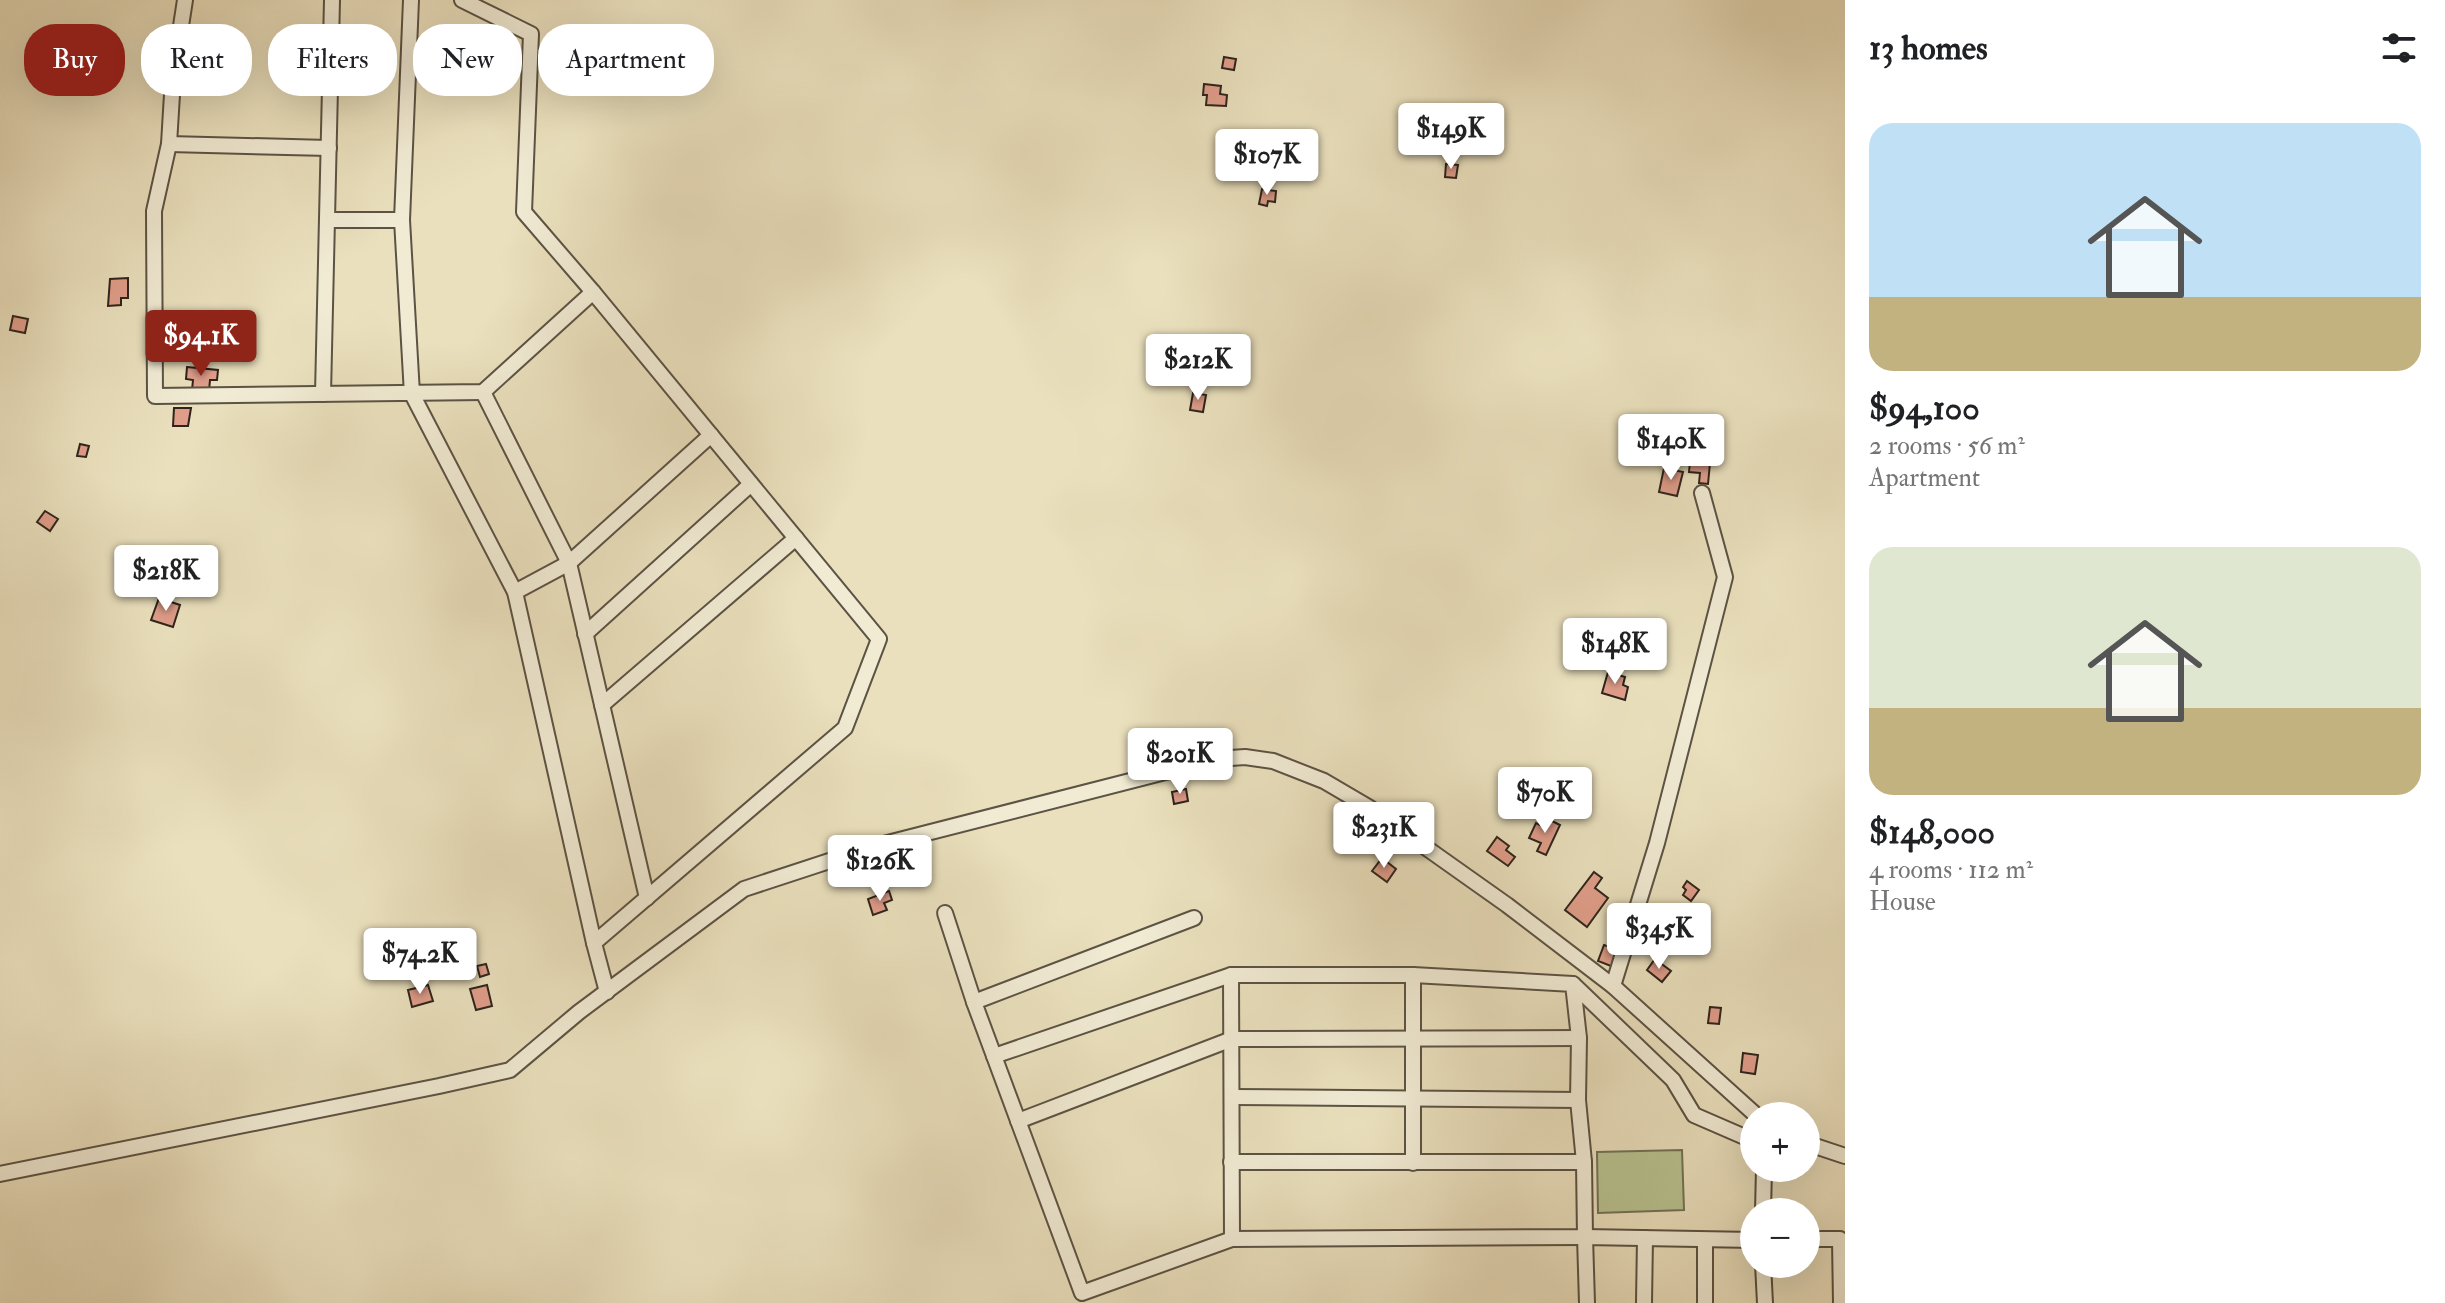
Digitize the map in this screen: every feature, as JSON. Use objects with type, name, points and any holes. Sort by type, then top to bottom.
[{"type":"street","points":[[185,0],[173,78],[169,144],[154,211],[155,396],[483,392],[593,292]]},
{"type":"street","points":[[323,394],[332,0]]},
{"type":"street","points":[[411,0],[402,220],[412,394],[515,592],[607,992]]},
{"type":"street","points":[[462,0],[531,34],[524,212],[879,639],[845,728],[594,943]]},
{"type":"street","points":[[169,144],[329,148]]},
{"type":"street","points":[[327,220],[402,220]]},
{"type":"street","points":[[483,392],[569,563],[647,898]]},
{"type":"street","points":[[515,592],[569,563],[711,435]]},
{"type":"street","points":[[585,634],[751,484]]},
{"type":"street","points":[[1613,986],[1657,843],[1725,577],[1702,493]]},
{"type":"street","points":[[602,705],[796,538]]},
{"type":"street","points":[[0,1174],[510,1070],[744,889],[872,847],[1216,759],[1245,757],[1273,761],[1324,781],[1370,808],[1507,905],[1613,986],[1741,1102]]},
{"type":"street","points":[[945,913],[974,1002],[1082,1293],[1232,1239],[1585,1237],[1740,1240]]},
{"type":"street","points":[[974,1002],[1194,918]]},
{"type":"street","points":[[994,1056],[1231,975],[1413,975],[1573,984],[1673,1080],[1694,1115],[1740,1135]]},
{"type":"street","points":[[1231,975],[1232,1239]]},
{"type":"street","points":[[1413,975],[1413,1163]]},
{"type":"street","points":[[1573,984],[1579,1038],[1578,1100],[1584,1162],[1587,1303]]},
{"type":"street","points":[[1018,1121],[1232,1039],[1579,1038]]},
{"type":"street","points":[[1233,1097],[1578,1100]]},
{"type":"street","points":[[1820,1148],[1845,1156]]},
{"type":"street","points":[[1231,1162],[1584,1162]]},
{"type":"street","points":[[1644,1303],[1645,1238]]},
{"type":"street","points":[[1820,1239],[1840,1239],[1841,1303]]},
{"type":"street","points":[[1705,1240],[1705,1303]]},
{"type":"street","points":[[1764,1278],[1765,1303]]},
{"type":"green space","points":[[1682,1150],[1684,1210],[1598,1213],[1597,1152]]},
{"type":"building","points":[[1224,57],[1236,59],[1234,70],[1222,68]]},
{"type":"building","points":[[1204,84],[1221,86],[1220,94],[1227,95],[1226,106],[1206,105]]},
{"type":"building","points":[[1446,164],[1458,165],[1456,178],[1445,177]]},
{"type":"building","points":[[1262,189],[1276,191],[1275,202],[1268,201],[1267,206],[1259,204]]},
{"type":"building","points":[[128,278],[128,298],[121,298],[121,305],[108,306],[110,279]]},
{"type":"building","points":[[13,316],[28,319],[25,333],[10,330]]},
{"type":"building","points":[[187,367],[218,370],[217,380],[210,380],[209,391],[192,390],[193,380],[186,379]]},
{"type":"building","points":[[1193,393],[1206,395],[1203,412],[1190,410]]},
{"type":"building","points":[[174,408],[191,408],[188,426],[173,426]]},
{"type":"building","points":[[80,444],[89,446],[86,457],[77,456]]},
{"type":"building","points":[[1690,462],[1710,463],[1708,484],[1699,483],[1700,473],[1689,472]]},
{"type":"building","points":[[1664,468],[1683,472],[1677,496],[1659,492]]},
{"type":"building","points":[[45,511],[58,519],[50,531],[37,522]]},
{"type":"building","points":[[159,598],[180,605],[173,627],[151,620]]},
{"type":"building","points":[[1608,672],[1625,677],[1623,685],[1628,687],[1625,700],[1602,693]]},
{"type":"building","points":[[1186,789],[1188,801],[1174,804],[1172,792]]},
{"type":"building","points":[[1548,819],[1560,825],[1546,855],[1537,851],[1541,843],[1529,838],[1536,823],[1544,827]]},
{"type":"building","points":[[1497,837],[1509,846],[1506,850],[1515,857],[1508,866],[1487,851]]},
{"type":"building","points":[[1382,858],[1396,869],[1387,882],[1372,871]]},
{"type":"building","points":[[1594,872],[1602,878],[1595,888],[1608,898],[1587,927],[1565,910]]},
{"type":"building","points":[[1687,881],[1699,890],[1691,901],[1683,895]]},
{"type":"building","points":[[889,891],[892,900],[884,903],[887,910],[873,915],[868,899]]},
{"type":"building","points":[[1604,945],[1623,952],[1616,968],[1598,961]]},
{"type":"building","points":[[1655,959],[1671,971],[1662,982],[1647,970]]},
{"type":"building","points":[[486,964],[489,974],[480,977],[477,966]]},
{"type":"building","points":[[428,985],[433,1001],[412,1007],[408,990]]},
{"type":"building","points":[[487,985],[492,1006],[476,1010],[470,989]]},
{"type":"building","points":[[1710,1007],[1721,1008],[1719,1024],[1708,1023]]},
{"type":"building","points":[[1743,1053],[1758,1055],[1755,1074],[1741,1072]]}]
